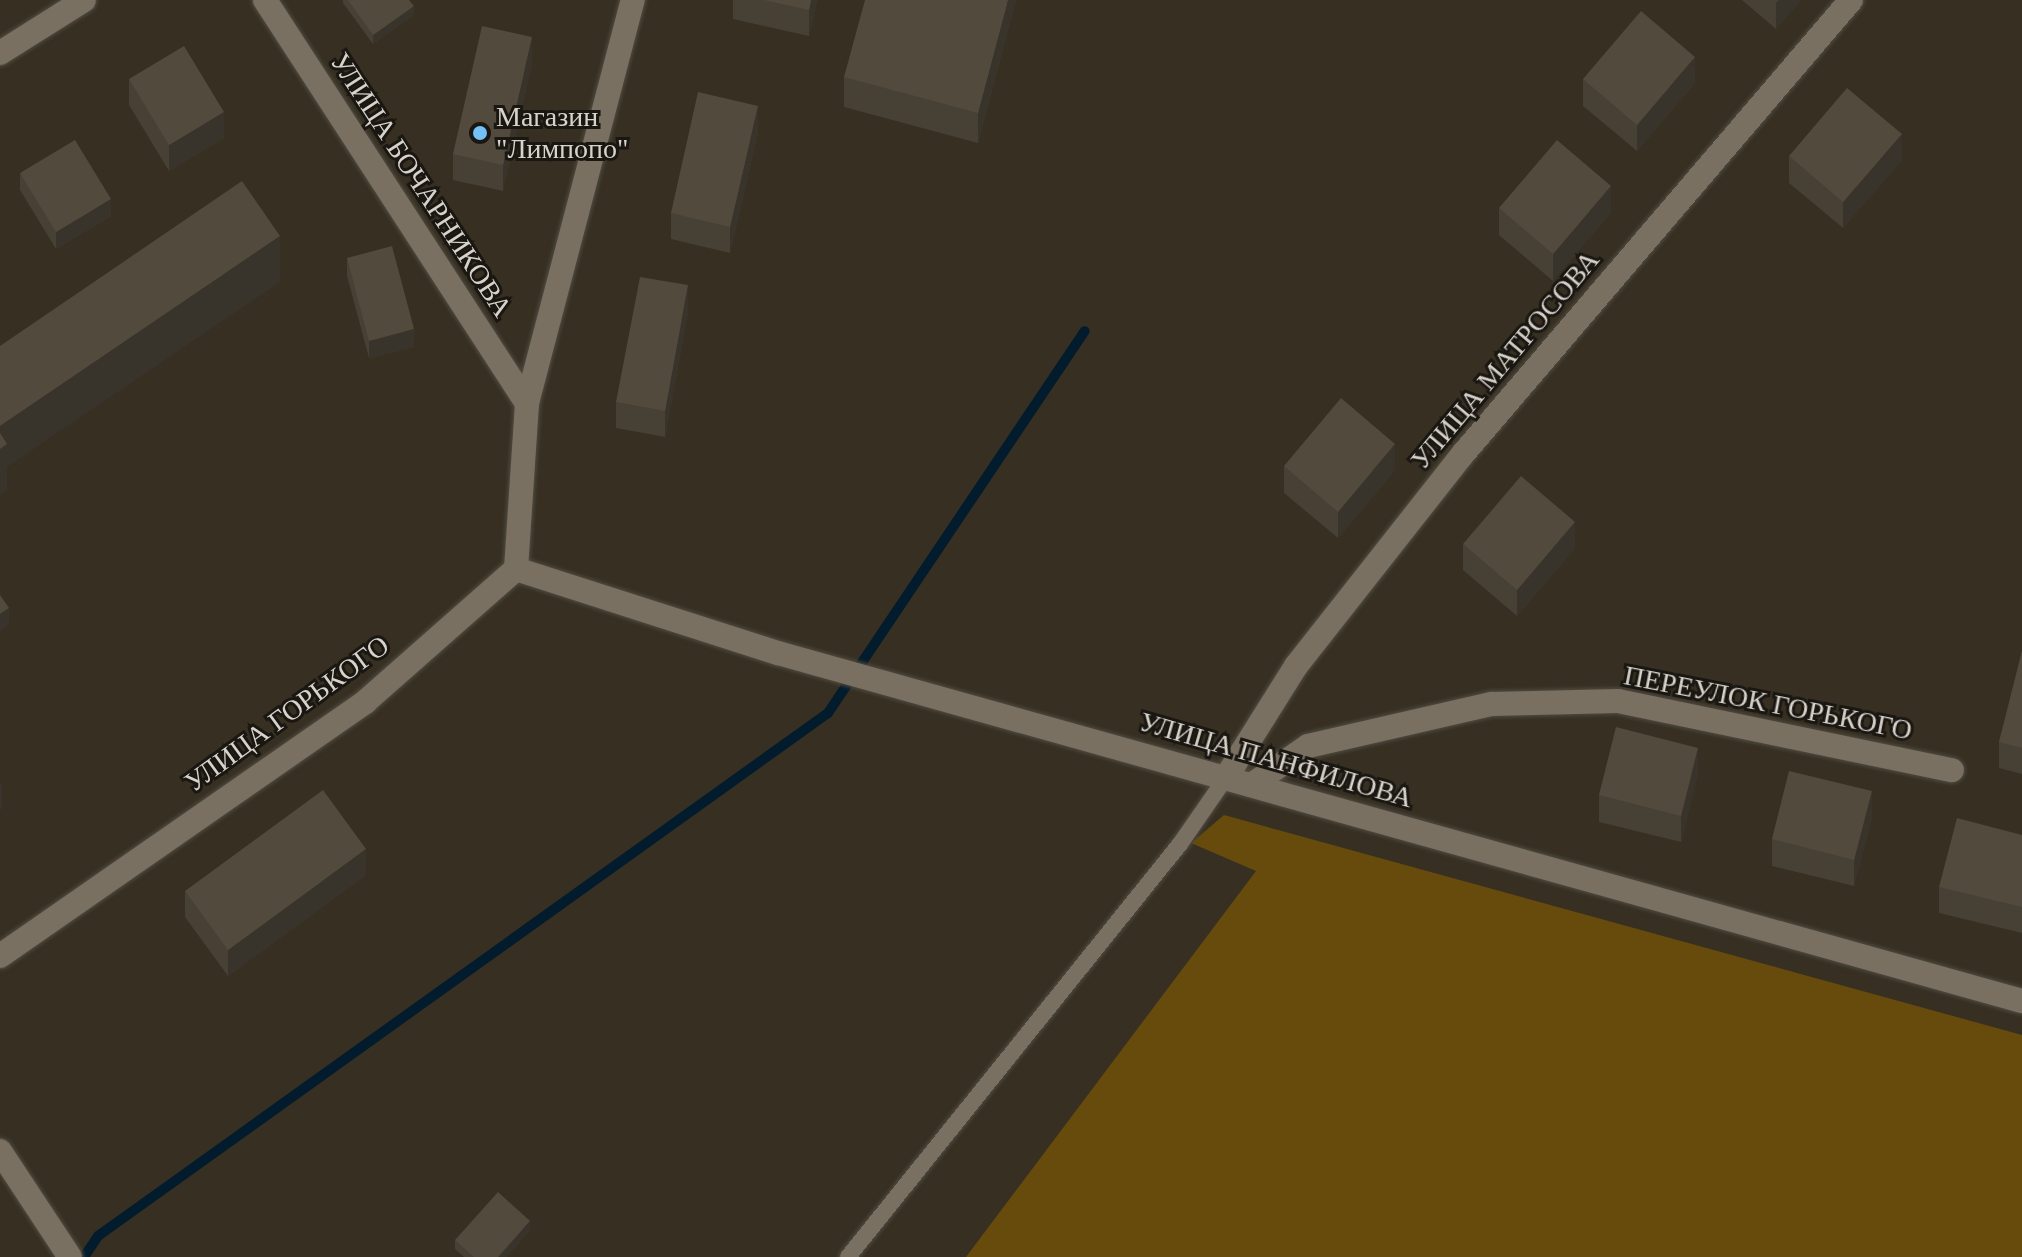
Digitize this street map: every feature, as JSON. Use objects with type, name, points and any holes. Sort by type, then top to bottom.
[{"type":"street","points":[[0,53],[84,0]]},
{"type":"street","name":"УЛИЦА БОЧАРНИКОВА","points":[[265,0],[527,403]]},
{"type":"street","points":[[516,569],[527,403],[633,0]]},
{"type":"street","name":"УЛИЦА МАТРОСОВА","points":[[1227,776],[1296,666],[1463,454],[1851,0]]},
{"type":"street","name":"УЛИЦА ПАНФИЛОВА","points":[[516,569],[778,653],[1227,776],[2022,1001]]},
{"type":"street","name":"УЛИЦА ГОРЬКОГО","points":[[0,956],[365,702],[516,569]]},
{"type":"street","name":"ПЕРЕУЛОК ГОРЬКОГО","points":[[1253,784],[1308,746],[1492,704],[1618,701],[1952,770]]},
{"type":"street","points":[[0,1151],[70,1257]]},
{"type":"lane","points":[[848,1257],[1180,844],[1227,776]]},
{"type":"shaded area","points":[[1224,815],[2022,1035],[2022,1257],[966,1257],[1256,871],[1191,843]]},
{"type":"building","points":[[348,0],[409,0],[414,6],[373,35]]},
{"type":"building","points":[[764,0],[811,0],[809,10]]},
{"type":"building","points":[[865,0],[1008,0],[978,113],[844,77]]},
{"type":"building","points":[[1641,11],[1695,57],[1637,125],[1583,79]]},
{"type":"building","points":[[482,26],[532,37],[503,165],[453,154]]},
{"type":"building","points":[[184,46],[224,112],[169,145],[129,79]]},
{"type":"building","points":[[1847,88],[1902,134],[1843,202],[1789,156]]},
{"type":"building","points":[[698,92],[758,106],[730,227],[671,213]]},
{"type":"building","points":[[75,140],[111,199],[56,232],[20,173]]},
{"type":"building","points":[[1557,140],[1611,186],[1553,254],[1499,208]]},
{"type":"building","points":[[242,181],[280,236],[0,426],[0,346]]},
{"type":"building","points":[[392,246],[414,329],[369,341],[347,258]]},
{"type":"building","points":[[640,277],[688,285],[665,411],[616,402]]},
{"type":"building","points":[[1341,398],[1395,444],[1338,512],[1284,466]]},
{"type":"building","points":[[0,433],[7,444],[0,449]]},
{"type":"building","points":[[1521,476],[1575,522],[1517,590],[1463,544]]},
{"type":"building","points":[[0,595],[9,608],[0,614]]},
{"type":"building","points":[[2022,651],[2022,748],[1999,742]]},
{"type":"building","points":[[1616,727],[1698,748],[1681,816],[1599,795]]},
{"type":"building","points":[[1789,771],[1872,791],[1854,860],[1772,839]]},
{"type":"building","points":[[323,790],[366,849],[228,950],[185,891]]},
{"type":"building","points":[[1957,818],[2022,835],[2022,907],[1939,887]]},
{"type":"building","points":[[498,1192],[530,1221],[498,1257],[474,1257],[455,1240]]},
{"type":"waterway","points":[[84,1257],[98,1236],[828,713],[1085,331]]},
{"type":"place","name":"Магазин \"Лимпопо\"","points":[[480,133]]}]
